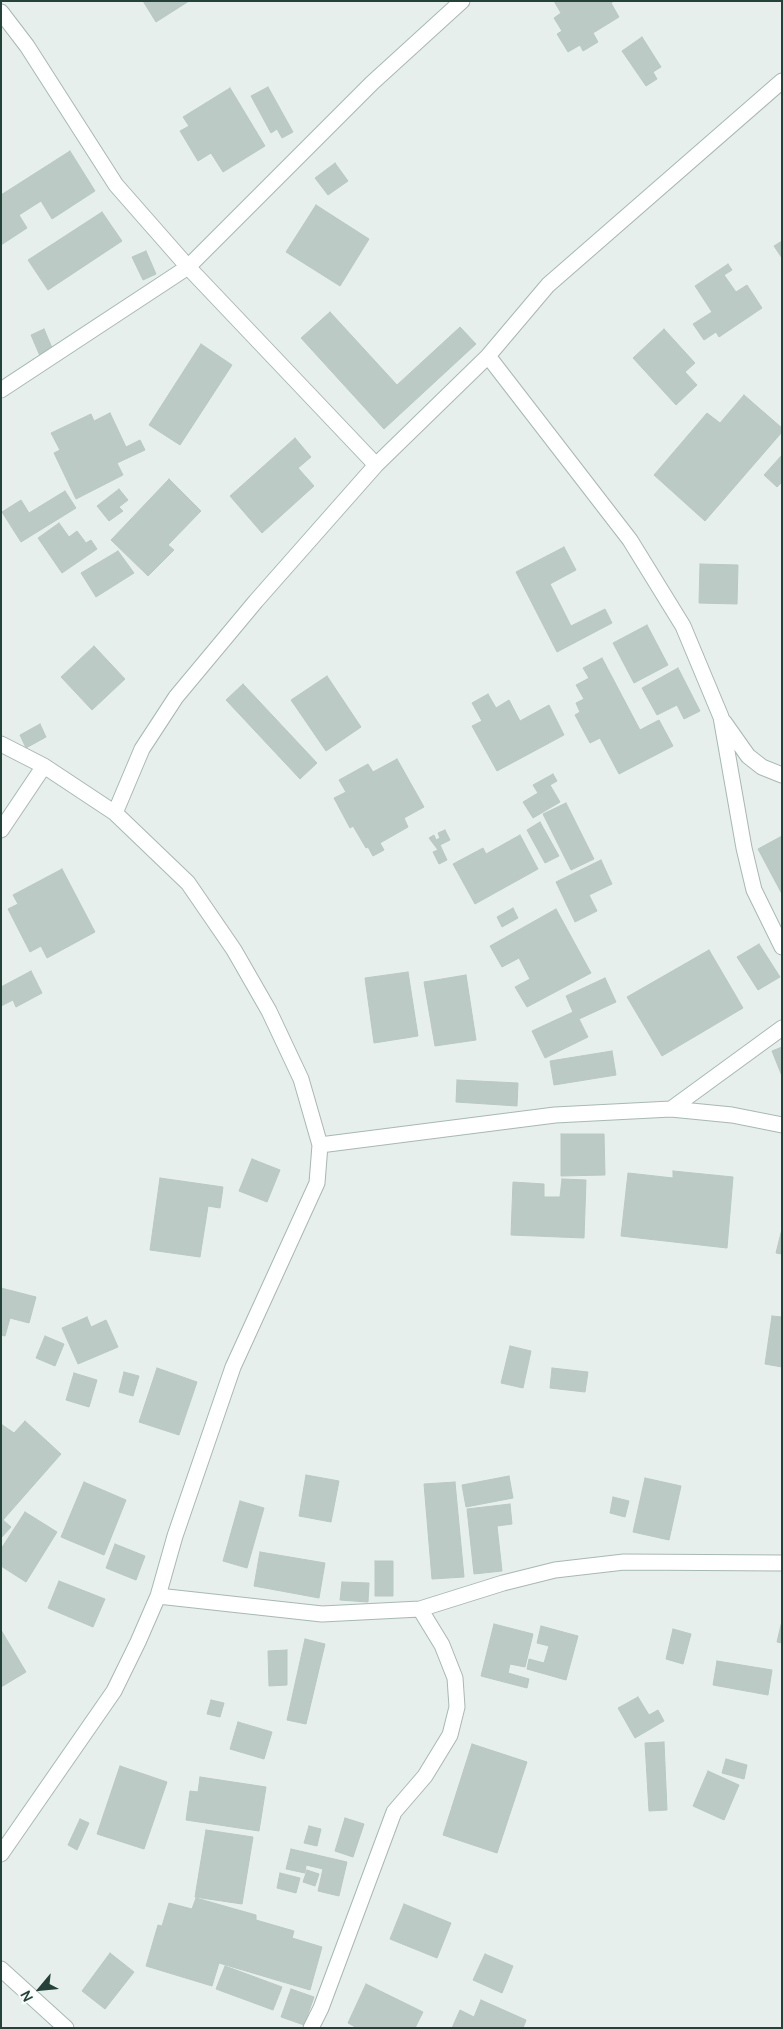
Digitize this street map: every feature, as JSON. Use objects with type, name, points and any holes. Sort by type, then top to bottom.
[{"type":"street","points":[[1,390],[188,267],[372,83],[462,1]]},
{"type":"street","points":[[1,12],[27,46],[116,185],[188,267],[376,465]]},
{"type":"street","points":[[115,812],[142,749],[176,697],[256,601],[376,465],[488,356],[548,285],[782,81]]},
{"type":"street","points":[[488,356],[630,540],[683,626],[721,717],[748,756],[762,767],[782,775]]},
{"type":"street","points":[[721,717],[744,848],[754,890],[782,947]]},
{"type":"street","points":[[1,744],[44,766],[115,812],[188,883],[234,950],[269,1011],[300,1079],[320,1145],[317,1183],[233,1367],[175,1536],[158,1596],[114,1691],[1,1854]]},
{"type":"street","points":[[1,830],[44,766]]},
{"type":"street","points":[[671,1109],[782,1028]]},
{"type":"street","points":[[320,1145],[555,1115],[671,1109],[732,1115],[782,1125]]},
{"type":"street","points":[[158,1596],[322,1614],[420,1609],[502,1583],[555,1570],[624,1562],[782,1563]]},
{"type":"street","points":[[311,2028],[321,2008],[394,1812],[425,1776],[450,1735],[458,1707],[455,1678],[442,1645],[420,1609]]},
{"type":"street","points":[[1,1969],[66,2028]]},
{"type":"building","points":[[143,1],[189,1],[156,22]]},
{"type":"building","points":[[554,1],[614,1],[611,3],[619,17],[593,33],[598,42],[583,51],[580,45],[568,52],[557,34],[562,31],[554,18],[561,13]]},
{"type":"building","points":[[642,37],[661,67],[653,72],[657,79],[646,86],[622,51]]},
{"type":"building","points":[[268,87],[293,132],[282,138],[277,129],[271,133],[251,96]]},
{"type":"building","points":[[230,88],[265,146],[223,172],[211,153],[198,161],[180,131],[189,126],[183,117]]},
{"type":"building","points":[[70,151],[95,191],[52,219],[41,201],[19,215],[27,228],[1,245],[1,195]]},
{"type":"building","points":[[335,163],[348,181],[328,195],[315,178]]},
{"type":"building","points":[[316,205],[369,239],[340,286],[286,252]]},
{"type":"building","points":[[102,212],[122,241],[48,290],[28,260]]},
{"type":"building","points":[[782,241],[782,258],[774,246]]},
{"type":"building","points":[[146,251],[156,274],[143,280],[132,257]]},
{"type":"building","points":[[728,264],[732,270],[724,275],[736,292],[747,285],[762,308],[719,337],[716,332],[704,340],[693,324],[712,312],[695,286]]},
{"type":"building","points":[[330,312],[397,385],[460,327],[476,344],[384,429],[301,338]]},
{"type":"building","points":[[44,329],[53,350],[40,356],[31,335]]},
{"type":"building","points":[[664,329],[695,363],[685,372],[697,385],[676,405],[633,358]]},
{"type":"building","points":[[201,344],[232,365],[180,445],[149,425]]},
{"type":"building","points":[[744,395],[782,428],[782,432],[705,521],[654,475],[707,413],[720,423]]},
{"type":"building","points":[[110,413],[126,447],[140,440],[145,450],[117,463],[123,475],[76,499],[54,453],[60,450],[51,433],[91,414],[94,421]]},
{"type":"building","points":[[295,438],[311,457],[298,468],[314,486],[262,533],[230,496]]},
{"type":"building","points":[[782,455],[782,482],[777,487],[764,475]]},
{"type":"building","points":[[169,479],[201,511],[168,545],[174,550],[148,576],[111,540]]},
{"type":"building","points":[[119,489],[128,500],[119,507],[123,511],[109,521],[97,506]]},
{"type":"building","points":[[65,491],[76,508],[21,542],[2,512],[21,500],[29,513]]},
{"type":"building","points":[[59,523],[69,537],[77,531],[86,543],[91,540],[97,549],[62,573],[38,538]]},
{"type":"building","points":[[564,547],[576,570],[550,584],[571,626],[605,609],[612,623],[557,652],[516,572]]},
{"type":"building","points":[[118,551],[134,573],[96,597],[81,573]]},
{"type":"building","points":[[700,564],[738,565],[737,604],[699,603]]},
{"type":"building","points":[[647,625],[668,665],[634,683],[613,643]]},
{"type":"building","points":[[94,646],[125,679],[92,710],[61,677]]},
{"type":"building","points":[[602,658],[640,730],[659,720],[673,746],[619,774],[600,738],[590,743],[575,715],[580,712],[576,703],[584,699],[576,685],[589,678],[583,668]]},
{"type":"building","points":[[678,668],[700,711],[684,719],[677,705],[657,715],[642,688]]},
{"type":"building","points":[[327,676],[361,727],[326,751],[291,700]]},
{"type":"building","points":[[243,684],[317,763],[300,779],[226,700]]},
{"type":"building","points":[[488,694],[496,708],[509,700],[520,721],[549,705],[564,735],[497,771],[472,726],[482,721],[472,703]]},
{"type":"building","points":[[40,724],[46,737],[26,748],[20,735]]},
{"type":"building","points":[[397,759],[424,807],[404,818],[408,827],[380,843],[384,850],[373,856],[353,826],[350,828],[334,798],[346,792],[339,780],[368,764],[373,772]]},
{"type":"building","points":[[553,774],[557,781],[550,785],[560,802],[533,818],[523,802],[538,793],[533,785]]},
{"type":"building","points":[[566,803],[594,859],[571,870],[543,814]]},
{"type":"building","points":[[540,822],[559,856],[545,863],[527,830]]},
{"type":"building","points":[[445,830],[450,840],[440,845],[447,860],[439,864],[433,852],[438,850],[429,838],[434,835],[436,840],[440,838],[438,833]]},
{"type":"building","points":[[520,835],[538,869],[475,904],[453,864],[483,848],[486,854]]},
{"type":"building","points":[[782,836],[782,894],[758,849]]},
{"type":"building","points":[[601,860],[612,884],[589,895],[597,911],[575,922],[556,882]]},
{"type":"building","points":[[62,869],[95,932],[47,958],[41,946],[30,952],[8,909],[18,904],[13,895]]},
{"type":"building","points":[[513,908],[518,918],[502,927],[497,917]]},
{"type":"building","points":[[556,909],[591,973],[527,1007],[515,987],[530,979],[519,958],[502,967],[490,946]]},
{"type":"building","points":[[759,944],[780,977],[758,990],[737,957]]},
{"type":"building","points":[[709,950],[743,1008],[662,1056],[627,997]]},
{"type":"building","points":[[31,971],[42,993],[16,1007],[13,1000],[1,1006],[1,987]]},
{"type":"building","points":[[408,972],[418,1036],[374,1043],[365,978]]},
{"type":"building","points":[[466,975],[476,1040],[435,1046],[424,982]]},
{"type":"building","points":[[605,978],[616,1002],[579,1019],[588,1037],[545,1058],[532,1031],[573,1012],[566,996]]},
{"type":"building","points":[[782,1047],[782,1076],[772,1051]]},
{"type":"building","points":[[612,1051],[616,1075],[554,1085],[550,1061]]},
{"type":"building","points":[[457,1080],[518,1083],[517,1106],[456,1102]]},
{"type":"building","points":[[561,1134],[604,1134],[605,1175],[561,1176]]},
{"type":"building","points":[[252,1159],[280,1170],[267,1202],[239,1191]]},
{"type":"building","points":[[673,1171],[733,1177],[727,1248],[621,1236],[628,1173],[673,1178]]},
{"type":"building","points":[[160,1178],[223,1187],[220,1208],[208,1206],[200,1257],[150,1250]]},
{"type":"building","points":[[562,1179],[586,1180],[584,1238],[511,1235],[513,1182],[544,1184],[544,1197],[560,1197]]},
{"type":"building","points":[[782,1229],[782,1254],[776,1253]]},
{"type":"building","points":[[1,1288],[36,1297],[29,1323],[10,1318],[5,1336],[1,1335]]},
{"type":"building","points":[[772,1316],[782,1317],[782,1367],[765,1364]]},
{"type":"building","points":[[87,1317],[91,1327],[106,1320],[118,1347],[78,1364],[62,1328]]},
{"type":"building","points":[[45,1336],[64,1344],[55,1366],[36,1358]]},
{"type":"building","points":[[510,1346],[531,1351],[523,1388],[501,1383]]},
{"type":"building","points":[[157,1368],[197,1382],[179,1435],[139,1422]]},
{"type":"building","points":[[552,1368],[588,1372],[585,1392],[550,1388]]},
{"type":"building","points":[[124,1372],[139,1376],[133,1396],[119,1392]]},
{"type":"building","points":[[74,1373],[97,1380],[89,1407],[66,1400]]},
{"type":"building","points":[[25,1421],[61,1454],[3,1520],[11,1527],[1,1538],[1,1424],[14,1433]]},
{"type":"building","points":[[306,1475],[339,1481],[331,1522],[299,1516]]},
{"type":"building","points":[[509,1476],[513,1498],[466,1507],[462,1485]]},
{"type":"building","points":[[645,1478],[681,1486],[669,1540],[633,1532]]},
{"type":"building","points":[[84,1482],[126,1500],[104,1555],[61,1537]]},
{"type":"building","points":[[455,1482],[464,1577],[432,1579],[424,1484]]},
{"type":"building","points":[[613,1497],[629,1501],[625,1517],[610,1513]]},
{"type":"building","points":[[240,1501],[264,1508],[247,1568],[223,1561]]},
{"type":"building","points":[[510,1504],[512,1524],[497,1526],[502,1571],[474,1574],[467,1509]]},
{"type":"building","points":[[25,1512],[57,1532],[26,1582],[1,1566],[1,1549]]},
{"type":"building","points":[[115,1544],[145,1556],[136,1580],[106,1568]]},
{"type":"building","points":[[260,1552],[325,1563],[319,1598],[254,1586]]},
{"type":"building","points":[[375,1561],[393,1561],[393,1596],[375,1596]]},
{"type":"building","points":[[59,1581],[105,1599],[93,1627],[48,1608]]},
{"type":"building","points":[[342,1582],[369,1583],[368,1602],[340,1600]]},
{"type":"building","points":[[494,1624],[533,1634],[525,1667],[510,1664],[508,1673],[529,1679],[527,1688],[481,1676]]},
{"type":"building","points":[[541,1626],[578,1636],[566,1680],[527,1669],[529,1659],[544,1663],[549,1646],[537,1643]]},
{"type":"building","points":[[782,1626],[782,1643],[777,1642]]},
{"type":"building","points":[[673,1629],[691,1634],[683,1664],[666,1659]]},
{"type":"building","points":[[1,1630],[26,1672],[1,1687]]},
{"type":"building","points":[[305,1639],[325,1644],[306,1724],[287,1720]]},
{"type":"building","points":[[287,1650],[287,1685],[269,1686],[268,1651]]},
{"type":"building","points":[[717,1661],[772,1670],[768,1695],[713,1685]]},
{"type":"building","points":[[638,1697],[649,1715],[658,1710],[664,1721],[635,1738],[618,1708]]},
{"type":"building","points":[[211,1700],[224,1703],[220,1717],[207,1714]]},
{"type":"building","points":[[238,1722],[272,1732],[264,1759],[230,1749]]},
{"type":"building","points":[[664,1742],[667,1810],[649,1811],[645,1743]]},
{"type":"building","points":[[472,1744],[527,1762],[497,1853],[443,1835]]},
{"type":"building","points":[[726,1759],[747,1765],[744,1779],[722,1773]]},
{"type":"building","points":[[120,1766],[167,1782],[144,1849],[97,1834]]},
{"type":"building","points":[[708,1771],[739,1785],[724,1820],[693,1806]]},
{"type":"building","points":[[200,1777],[266,1787],[259,1831],[186,1820],[190,1791],[198,1792]]},
{"type":"building","points":[[345,1818],[364,1824],[353,1857],[335,1851]]},
{"type":"building","points":[[80,1819],[89,1823],[77,1850],[68,1845]]},
{"type":"building","points":[[309,1826],[321,1829],[317,1846],[304,1843]]},
{"type":"building","points":[[206,1830],[253,1837],[242,1904],[195,1897]]},
{"type":"building","points":[[291,1849],[347,1862],[339,1896],[318,1891],[323,1869],[306,1865],[305,1873],[286,1869]]},
{"type":"building","points":[[307,1870],[319,1874],[315,1886],[303,1882]]},
{"type":"building","points":[[280,1873],[300,1878],[296,1893],[277,1888]]},
{"type":"building","points":[[196,1898],[256,1915],[256,1920],[294,1931],[292,1938],[322,1947],[310,1990],[219,1963],[212,1986],[146,1966],[158,1925],[162,1926],[169,1903],[192,1909]]},
{"type":"building","points":[[404,1904],[451,1923],[437,1958],[390,1939]]},
{"type":"building","points":[[110,1953],[134,1972],[105,2009],[82,1991]]},
{"type":"building","points":[[485,1954],[513,1966],[502,1993],[473,1980]]},
{"type":"building","points":[[225,1966],[282,1987],[273,2010],[216,1989]]},
{"type":"building","points":[[366,1984],[423,2012],[415,2028],[357,2028],[348,2023]]},
{"type":"building","points":[[291,1989],[314,1997],[304,2025],[281,2017]]},
{"type":"building","points":[[481,2000],[526,2020],[523,2028],[452,2028],[460,2010],[474,2017]]}]
